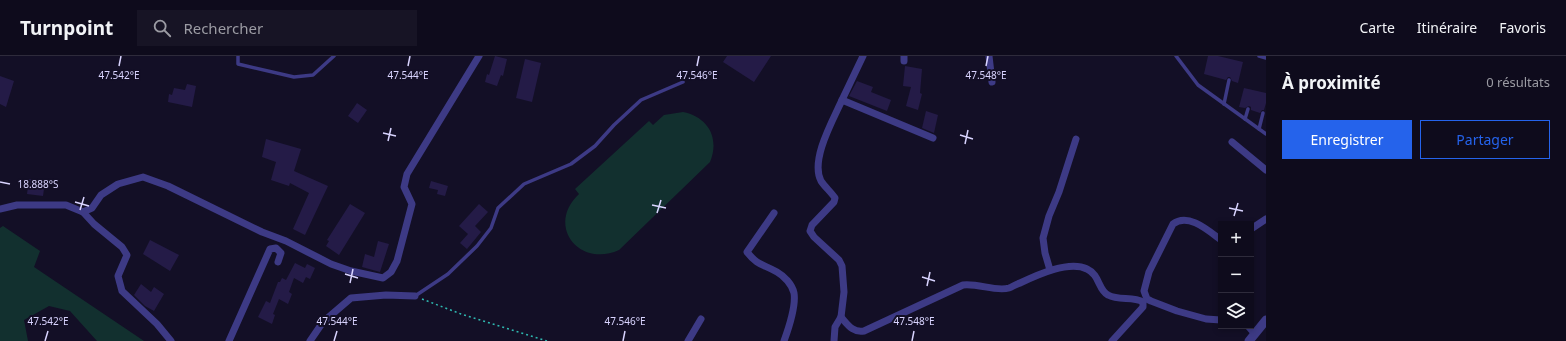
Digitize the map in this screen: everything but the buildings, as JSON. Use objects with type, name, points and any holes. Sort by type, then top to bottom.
[{"type":"street","points":[[83,212],[92,208],[101,195],[118,184],[143,177],[168,186],[331,264],[350,271],[383,278],[391,272],[396,261],[412,204],[404,187],[407,174],[479,56]]},
{"type":"street","points":[[834,341],[835,327],[841,317],[844,292],[842,266],[810,231],[812,225],[834,202],[835,198],[822,182],[820,177],[820,152],[863,56]]},
{"type":"street","points":[[989,56],[992,82]]},
{"type":"street","points":[[842,100],[932,138]]},
{"type":"street","points":[[1050,270],[1045,253],[1043,238],[1049,216],[1059,192],[1076,139]]},
{"type":"street","points":[[1232,142],[1266,170]]},
{"type":"street","points":[[0,209],[17,205],[66,205],[83,212],[94,224],[122,247],[127,255],[118,276],[122,291],[157,324],[171,341]]},
{"type":"street","points":[[774,213],[746,252],[756,262],[778,272],[789,283],[794,294],[790,322],[784,341]]},
{"type":"street","points":[[1254,227],[1266,219]]},
{"type":"street","points":[[1218,238],[1194,222],[1184,220],[1176,221],[1172,224],[1149,272],[1144,286],[1144,291],[1147,299],[1158,304],[1206,319],[1218,320]]},
{"type":"street","points":[[229,341],[270,249],[276,248],[281,253],[278,262]]},
{"type":"street","points":[[841,317],[854,331],[864,331],[963,285],[971,284],[1001,289],[1008,288],[1050,270],[1071,267],[1086,268],[1094,274],[1103,291],[1109,296],[1139,300],[1143,302],[1143,307],[1112,341]]},
{"type":"street","points":[[310,341],[323,322],[351,298],[386,295],[416,296]]},
{"type":"street","points":[[688,341],[701,319]]},
{"type":"street","points":[[1252,337],[1266,320]]},
{"type":"lane","points":[[238,56],[238,64],[294,77],[313,75],[334,56]]},
{"type":"lane","points":[[1176,56],[1198,85],[1266,134]]},
{"type":"lane","points":[[1259,56],[1266,58]]},
{"type":"lane","points":[[1224,104],[1229,80]]},
{"type":"lane","points":[[416,296],[448,274],[477,246],[491,228],[498,208],[524,184],[571,164],[595,146],[614,125],[641,100],[683,82]]},
{"type":"lane","points":[[1245,119],[1248,109]]},
{"type":"lane","points":[[1259,129],[1263,113]]},
{"type":"path","points":[[427,302],[547,341]]},
{"type":"green space","points":[[683,112],[699,119],[710,130],[714,145],[710,162],[619,250],[605,254],[592,253],[580,249],[572,241],[566,231],[565,219],[569,206],[579,194],[575,189],[649,121],[653,125],[664,115]]},
{"type":"green space","points":[[3,226],[40,251],[34,267],[144,341],[97,341],[70,311],[49,306],[24,320],[28,341],[0,341],[0,228]]}]
